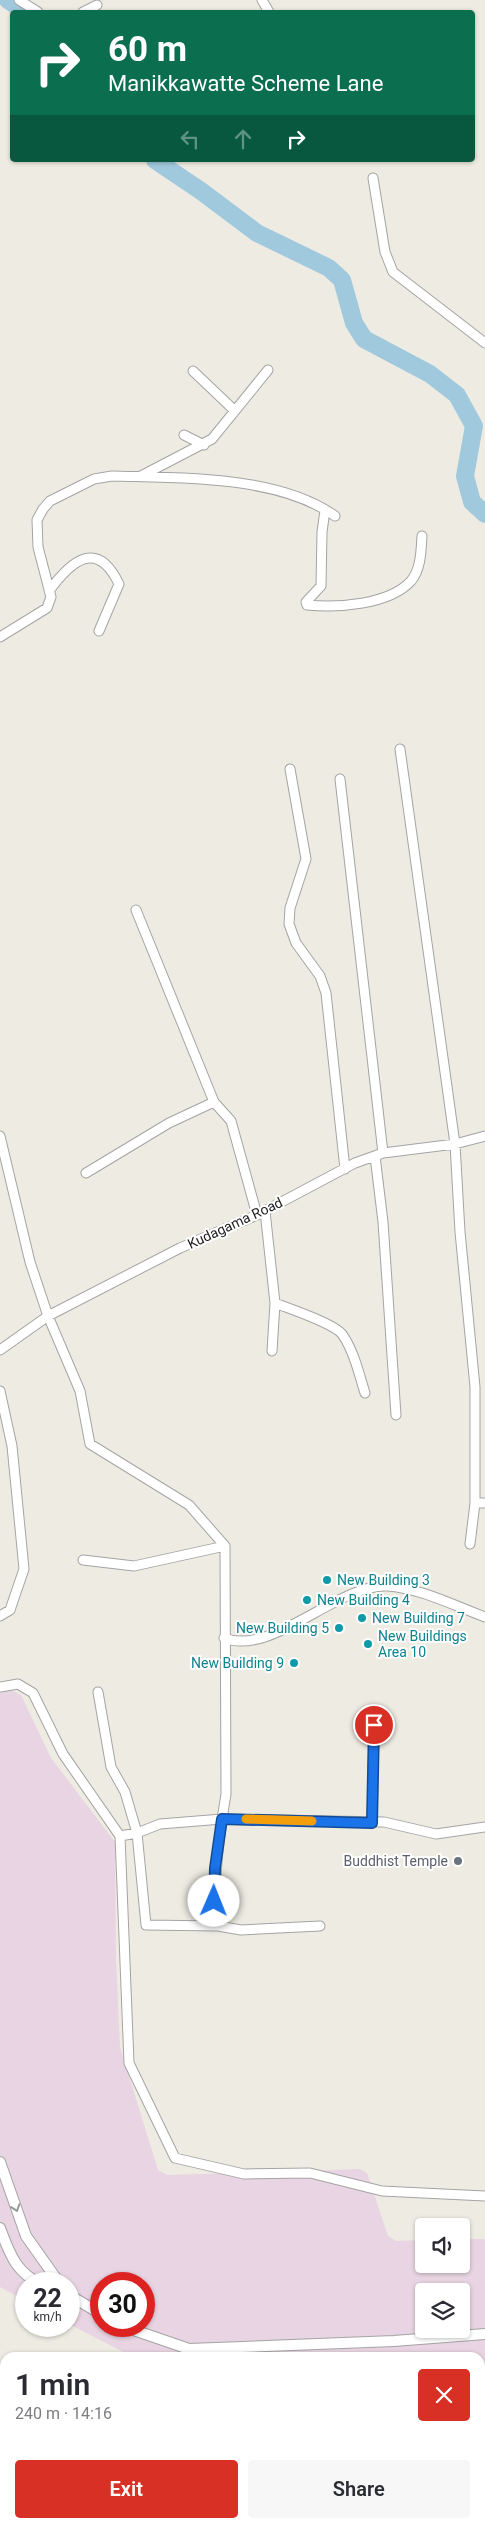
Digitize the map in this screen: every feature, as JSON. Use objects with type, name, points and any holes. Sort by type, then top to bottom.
[{"type":"street","points":[[18,0],[35,10]]},
{"type":"street","points":[[87,10],[97,5]]},
{"type":"street","points":[[373,178],[385,252],[393,272],[485,343]]},
{"type":"street","points":[[139,477],[204,445],[212,439],[268,370]]},
{"type":"street","points":[[193,371],[235,411]]},
{"type":"street","points":[[184,435],[204,445]]},
{"type":"street","points":[[0,638],[47,608],[51,597],[38,547],[37,520],[50,501],[94,480],[112,476],[232,481],[273,489],[325,510],[334,516]]},
{"type":"street","points":[[325,510],[322,532],[321,586],[306,602],[308,605],[331,607],[368,602],[393,592],[410,581],[420,562],[422,536]]},
{"type":"street","points":[[49,591],[74,562],[90,557],[102,560],[113,571],[119,584],[99,631]]},
{"type":"street","points":[[400,750],[455,1144],[460,1232],[475,1387],[475,1502],[470,1544]]},
{"type":"street","points":[[290,769],[306,859],[290,908],[289,924],[296,943],[320,976],[326,993],[345,1170]]},
{"type":"street","points":[[340,779],[379,1155],[396,1416]]},
{"type":"street","points":[[136,910],[214,1102],[232,1121],[261,1213],[275,1303],[272,1352]]},
{"type":"street","points":[[86,1173],[169,1122],[214,1102]]},
{"type":"street","points":[[0,1136],[30,1262],[48,1316],[80,1391],[90,1444],[189,1505],[225,1546],[226,1794],[215,1868],[214,1901],[218,1926]]},
{"type":"street","name":"Kudagama Road","points":[[0,1350],[48,1316],[180,1248],[261,1213],[355,1163],[379,1155],[455,1144],[485,1136]]},
{"type":"street","points":[[275,1303],[315,1318],[341,1333],[354,1360],[365,1393]]},
{"type":"street","points":[[0,1391],[12,1446],[24,1569],[10,1610],[0,1616]]},
{"type":"street","points":[[475,1502],[485,1503]]},
{"type":"street","points":[[84,1560],[134,1566],[225,1546]]},
{"type":"street","points":[[224,1638],[235,1642],[275,1634],[347,1596],[370,1588],[388,1586],[419,1593],[485,1617]]},
{"type":"street","points":[[0,1687],[18,1684],[33,1693],[62,1754],[120,1836],[128,2063],[175,2158],[244,2174],[310,2173],[382,2191],[484,2193]]},
{"type":"street","points":[[98,1692],[111,1767],[125,1792],[138,1833],[146,1925],[218,1926],[241,1930],[320,1926]]},
{"type":"street","points":[[372,1823],[374,1725]]},
{"type":"street","points":[[120,1836],[138,1833],[160,1824],[222,1819],[384,1822],[436,1834],[485,1827]]},
{"type":"street","points":[[0,2162],[26,2236],[52,2272]]},
{"type":"street","points":[[0,2228],[10,2258],[24,2272]]},
{"type":"street","points":[[154,2337],[189,2349],[394,2341],[485,2334]]},
{"type":"shaded area","points":[[9,1689],[21,1695],[51,1758],[115,1842],[116,1959],[120,2047],[158,2170],[167,2175],[360,2169],[367,2173],[388,2236],[396,2241],[415,2240],[415,2273],[470,2273],[470,2239],[485,2239],[485,2352],[123,2352],[94,2337],[155,2337],[155,2272],[90,2272],[90,2335],[80,2330],[80,2272],[15,2272],[15,2295],[0,2287],[0,1690]]},
{"type":"waterway","points":[[8,0],[23,10]]},
{"type":"waterway","points":[[158,162],[201,191],[257,233],[329,268],[342,280],[354,323],[364,339],[430,374],[457,395],[474,426],[465,476],[472,502],[485,514]]},
{"type":"slow traffic","points":[[246,1819],[312,1821]]},
{"type":"place","name":"New Building 3","points":[[327,1580]]},
{"type":"place","name":"New Building 4","points":[[307,1600]]},
{"type":"place","name":"New Building 7","points":[[362,1618]]},
{"type":"place","name":"New Building 5","points":[[339,1628]]},
{"type":"place","name":"New Buildings Area 10","points":[[368,1644]]},
{"type":"place","name":"New Building 9","points":[[294,1663]]},
{"type":"place","name":"Buddhist Temple","points":[[458,1861]]},
{"type":"route","points":[[214,1901],[215,1868],[222,1819],[372,1823],[374,1725]]}]
